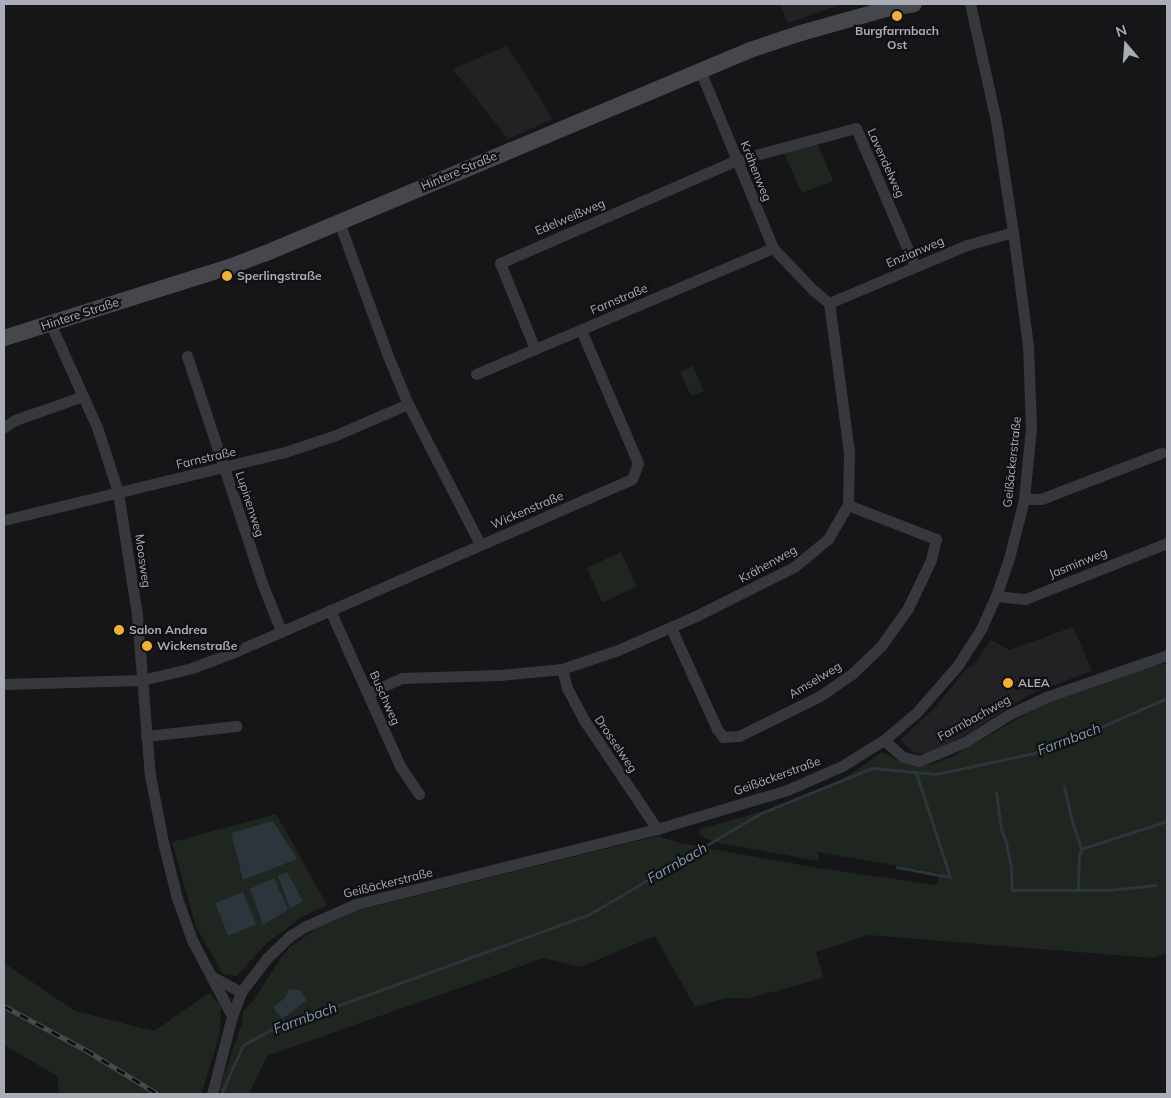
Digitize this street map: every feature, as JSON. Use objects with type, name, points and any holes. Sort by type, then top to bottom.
[{"type":"street","name":"Hintere Straße","points":[[4,338],[232,266],[700,70],[793,35],[890,8],[914,4]]},
{"type":"street","name":"Geißäckerstraße","points":[[212,1094],[232,1016],[242,992],[255,972],[290,936],[336,911],[356,904],[657,829],[787,790],[842,766],[884,740],[916,713],[958,665],[981,629],[996,596],[1018,528],[1024,499],[1031,427],[1026,321],[996,121],[970,4]]},
{"type":"street","name":"Krähenweg","points":[[368,693],[402,678],[499,675],[562,669],[618,650],[671,628],[770,580],[810,556],[828,539],[848,505],[849,452],[829,303],[814,291],[773,248],[700,70]]},
{"type":"street","name":"Lavendelweg","points":[[737,160],[856,128],[915,266]]},
{"type":"street","name":"Edelweißweg","points":[[535,349],[500,263],[737,160]]},
{"type":"street","points":[[339,222],[381,338],[408,404],[480,544]]},
{"type":"street","name":"Enzianweg","points":[[829,303],[966,245],[1013,232]]},
{"type":"street","name":"Farnstraße","points":[[476,374],[773,248]]},
{"type":"street","name":"Moosweg","points":[[50,323],[97,427],[118,492],[132,569],[146,736],[154,794],[177,898],[192,940],[232,1016]]},
{"type":"street","name":"Wickenstraße","points":[[4,684],[142,680],[200,665],[632,479],[638,463],[581,330]]},
{"type":"street","name":"Lupinenweg","points":[[187,356],[262,583],[281,631]]},
{"type":"street","points":[[4,426],[15,420],[83,396]]},
{"type":"street","name":"Farnstraße","points":[[4,520],[282,453],[327,438],[408,404]]},
{"type":"street","points":[[1024,499],[1041,499],[1161,453]]},
{"type":"street","name":"Amselweg","points":[[671,628],[717,729],[724,736],[739,736],[820,696],[852,674],[881,646],[908,608],[931,560],[936,539],[848,505]]},
{"type":"street","name":"Jasminweg","points":[[996,596],[1025,599],[1167,543]]},
{"type":"street","name":"Buschweg","points":[[330,610],[400,766],[419,794]]},
{"type":"street","name":"Farrnbachweg","points":[[884,740],[903,757],[919,760],[965,742],[1008,715],[1046,697],[1167,655]]},
{"type":"street","name":"Drosselweg","points":[[562,669],[567,688],[586,723],[657,829]]},
{"type":"street","points":[[146,736],[236,726]]},
{"type":"street","points":[[213,977],[242,992]]},
{"type":"shaded area","points":[[780,4],[842,4],[788,23]]},
{"type":"shaded area","points":[[507,46],[553,119],[508,139],[453,69]]},
{"type":"shaded area","points":[[817,142],[833,181],[802,193],[783,152]]},
{"type":"shaded area","points":[[693,366],[704,391],[691,396],[680,372]]},
{"type":"shaded area","points":[[621,552],[637,586],[603,602],[587,568]]},
{"type":"shaded area","name":"ALEA","points":[[1073,627],[1092,671],[1030,694],[962,737],[928,754],[914,752],[900,740],[936,707],[965,670],[973,666],[991,640],[1009,650]]},
{"type":"shaded area","points":[[1167,663],[1167,953],[1152,958],[868,935],[816,952],[823,978],[750,998],[726,998],[695,1007],[655,936],[580,967],[544,958],[267,1056],[249,1094],[225,1094],[219,1090],[242,1023],[243,1012],[253,1001],[280,959],[289,948],[318,927],[346,913],[657,836],[680,843],[817,868],[936,885],[940,873],[817,852],[819,861],[719,843],[700,836],[700,829],[782,806],[842,780],[882,752],[901,762],[918,767],[936,763],[952,757],[1043,704],[1121,675]]},
{"type":"shaded area","points":[[276,814],[327,905],[302,917],[267,943],[237,976],[223,974],[196,927],[172,842]]},
{"type":"shaded area","points":[[273,821],[297,859],[243,880],[231,833]]},
{"type":"shaded area","points":[[287,872],[303,901],[290,909],[278,876]]},
{"type":"shaded area","points":[[274,878],[288,910],[263,925],[250,889]]},
{"type":"shaded area","points":[[243,892],[256,924],[228,936],[215,903]]},
{"type":"shaded area","points":[[4,963],[75,1011],[154,1031],[209,993],[221,1006],[220,1034],[201,1094],[55,1094],[59,1092],[57,1076],[4,1045]]},
{"type":"shaded area","points":[[289,989],[300,990],[307,1000],[282,1019],[273,1007],[285,998]]},
{"type":"waterway","name":"Farrnbach","points":[[221,1094],[243,1045],[270,1030],[588,915],[761,813],[872,768],[936,774],[1048,750],[1167,698]]},
{"type":"waterway","points":[[897,867],[950,877],[916,773]]},
{"type":"waterway","points":[[1064,787],[1081,849],[1079,855],[1078,890]]},
{"type":"waterway","points":[[996,792],[1001,829],[1006,842],[1011,867],[1012,890],[1109,890],[1156,885]]},
{"type":"waterway","points":[[1081,849],[1167,821]]},
{"type":"railway","points":[[4,1006],[86,1050],[158,1094]]},
{"type":"place","name":"Burgfarrnbach Ost","points":[[897,16]]},
{"type":"place","name":"Sperlingstraße","points":[[227,276]]},
{"type":"place","name":"Salon Andrea","points":[[119,630]]},
{"type":"place","name":"Wickenstraße","points":[[147,646]]},
{"type":"place","name":"ALEA","points":[[1008,683]]}]
